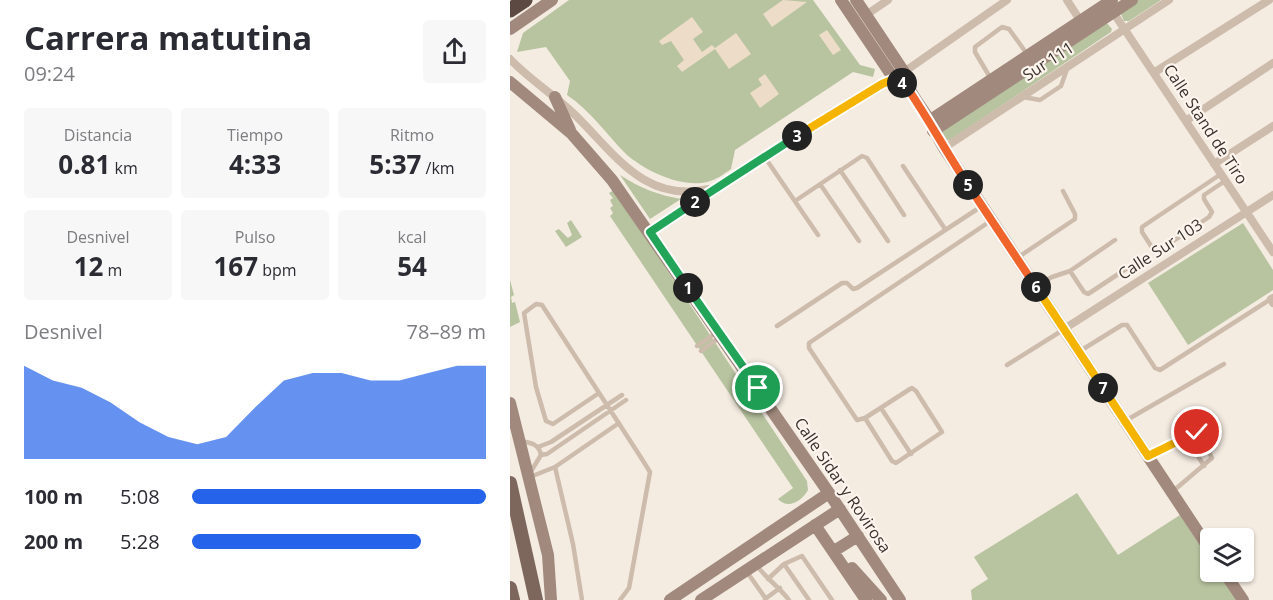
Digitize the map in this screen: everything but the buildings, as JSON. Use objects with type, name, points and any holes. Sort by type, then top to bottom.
[{"type":"highway","points":[[510,10],[525,0]]},
{"type":"main road","points":[[510,483],[536,600]]},
{"type":"main road","points":[[510,588],[513,600]]},
{"type":"street","points":[[510,28],[552,0]]},
{"type":"street","points":[[841,0],[906,86],[944,148],[1200,535]]},
{"type":"street","points":[[856,0],[899,76]]},
{"type":"street","points":[[866,15],[888,0]]},
{"type":"street","points":[[650,232],[764,156],[899,76],[1007,0]]},
{"type":"street","points":[[1067,0],[1084,25]]},
{"type":"street","points":[[931,126],[1113,6],[1132,0]]},
{"type":"street","name":"Sur 111","points":[[944,148],[1169,0]]},
{"type":"street","points":[[1155,72],[1269,0]]},
{"type":"street","name":"Calle Stand de Tiro","points":[[1113,6],[1273,252]]},
{"type":"street","points":[[931,126],[992,80],[1084,25]]},
{"type":"street","points":[[510,59],[555,97],[630,172],[652,184],[683,191],[698,192],[716,188]]},
{"type":"street","points":[[1187,120],[1273,63]]},
{"type":"street","name":"Calle Sidar y Rovirosa","points":[[510,82],[572,134],[612,180],[830,493],[900,600]]},
{"type":"street","points":[[555,97],[572,134]]},
{"type":"street","points":[[1214,164],[1273,126]]},
{"type":"street","name":"Calle Sur 103","points":[[1064,329],[1273,195]]},
{"type":"street","points":[[510,403],[548,555],[551,600]]},
{"type":"street","points":[[670,600],[830,493]]},
{"type":"street","points":[[701,600],[840,509]]},
{"type":"street","points":[[815,525],[866,600]]},
{"type":"street","points":[[837,555],[858,536]]},
{"type":"street","points":[[837,555],[852,567],[881,600]]},
{"type":"street","points":[[875,562],[892,600]]},
{"type":"street","points":[[1231,582],[1243,600]]},
{"type":"lane","points":[[992,80],[975,52],[975,47],[1002,27],[1009,28],[1029,56]]},
{"type":"lane","points":[[1021,97],[1040,100],[1060,88],[1068,66]]},
{"type":"lane","points":[[764,156],[819,235]]},
{"type":"lane","points":[[795,201],[860,157],[865,157],[904,215]]},
{"type":"lane","points":[[903,166],[945,229]]},
{"type":"lane","points":[[840,170],[888,241]]},
{"type":"lane","points":[[1223,177],[1204,195],[1212,212],[1209,217],[1160,250],[1153,249],[1142,232],[1142,227],[1223,177]]},
{"type":"lane","points":[[820,184],[859,241]]},
{"type":"lane","points":[[1017,258],[1075,219],[1075,214],[1063,190]]},
{"type":"lane","points":[[777,326],[842,284],[847,283],[853,289],[857,288],[982,206]]},
{"type":"lane","points":[[865,418],[894,463],[899,462],[942,432],[923,400],[912,388],[865,418],[860,420],[856,418],[809,348],[808,343],[992,220]]},
{"type":"lane","points":[[1035,286],[1070,271],[1115,240]]},
{"type":"lane","points":[[1070,271],[1084,292],[1088,294],[1132,266]]},
{"type":"lane","points":[[1079,351],[1122,325],[1126,325],[1155,368],[1160,370],[1272,300]]},
{"type":"lane","points":[[599,393],[553,424],[546,421],[536,387],[524,313],[537,304],[542,304],[650,472],[629,588],[620,600]]},
{"type":"lane","points":[[1007,365],[1064,329]]},
{"type":"lane","points":[[699,348],[720,334]]},
{"type":"lane","points":[[1125,422],[1224,364]]},
{"type":"lane","points":[[538,447],[551,442],[622,394]]},
{"type":"lane","points":[[541,455],[547,454],[626,400]]},
{"type":"lane","points":[[881,408],[911,454]]},
{"type":"lane","points":[[528,478],[555,467],[618,423]]},
{"type":"lane","points":[[1148,456],[1194,432],[1199,433],[1212,458],[1172,492]]},
{"type":"lane","points":[[1184,437],[1204,466]]},
{"type":"lane","points":[[519,440],[538,447],[541,455]]},
{"type":"lane","points":[[528,478],[541,455]]},
{"type":"lane","points":[[555,467],[573,544],[582,600]]},
{"type":"lane","points":[[768,579],[784,564],[802,556],[832,600]]},
{"type":"lane","points":[[784,564],[809,600]]},
{"type":"lane","points":[[750,567],[780,588],[789,600]]},
{"type":"lane","points":[[750,567],[765,599],[780,588]]},
{"type":"green space","points":[[569,0],[813,0],[860,65],[875,69],[873,77],[853,72],[735,150],[731,169],[717,178],[707,182],[686,183],[653,172],[626,154],[584,108],[567,95],[570,81],[546,47],[517,52],[523,33]]},
{"type":"green space","points":[[1138,0],[1161,0],[1129,21],[1124,21],[1121,14],[1123,10]]},
{"type":"green space","points":[[1106,22],[1112,29],[1111,32],[950,140],[945,140],[940,133]]},
{"type":"green space","points":[[620,175],[649,190],[681,199],[650,219]]},
{"type":"green space","points":[[614,190],[807,481],[808,490],[799,501],[786,504],[778,499],[793,488],[610,216],[613,213],[610,208],[613,206],[610,200],[613,198],[609,193]]},
{"type":"green space","points":[[571,220],[582,237],[566,247],[555,231],[559,229],[568,238],[572,235],[567,223]]},
{"type":"green space","points":[[1243,223],[1273,270],[1273,290],[1188,345],[1148,283]]},
{"type":"green space","points":[[510,280],[514,295],[511,297],[512,303],[515,302],[520,322],[510,327]]},
{"type":"green space","points":[[1077,493],[1118,555],[1180,515],[1200,546],[1200,582],[1224,582],[1236,600],[972,600],[971,590],[988,579],[974,557]]},
{"type":"shaded area","points":[[783,0],[807,2],[772,27],[763,14]]},
{"type":"shaded area","points":[[692,17],[703,32],[693,39],[702,52],[712,45],[715,48],[736,33],[751,54],[729,69],[715,49],[682,72],[677,66],[684,60],[671,41],[662,45],[659,41]]},
{"type":"shaded area","points":[[827,30],[841,50],[833,55],[819,35]]},
{"type":"shaded area","points":[[765,74],[779,94],[760,108],[750,93],[762,85],[758,79]]},
{"type":"route","points":[[758,388],[650,232],[764,156],[882,84],[894,79],[906,86],[944,148],[1148,456],[1197,432]]}]
